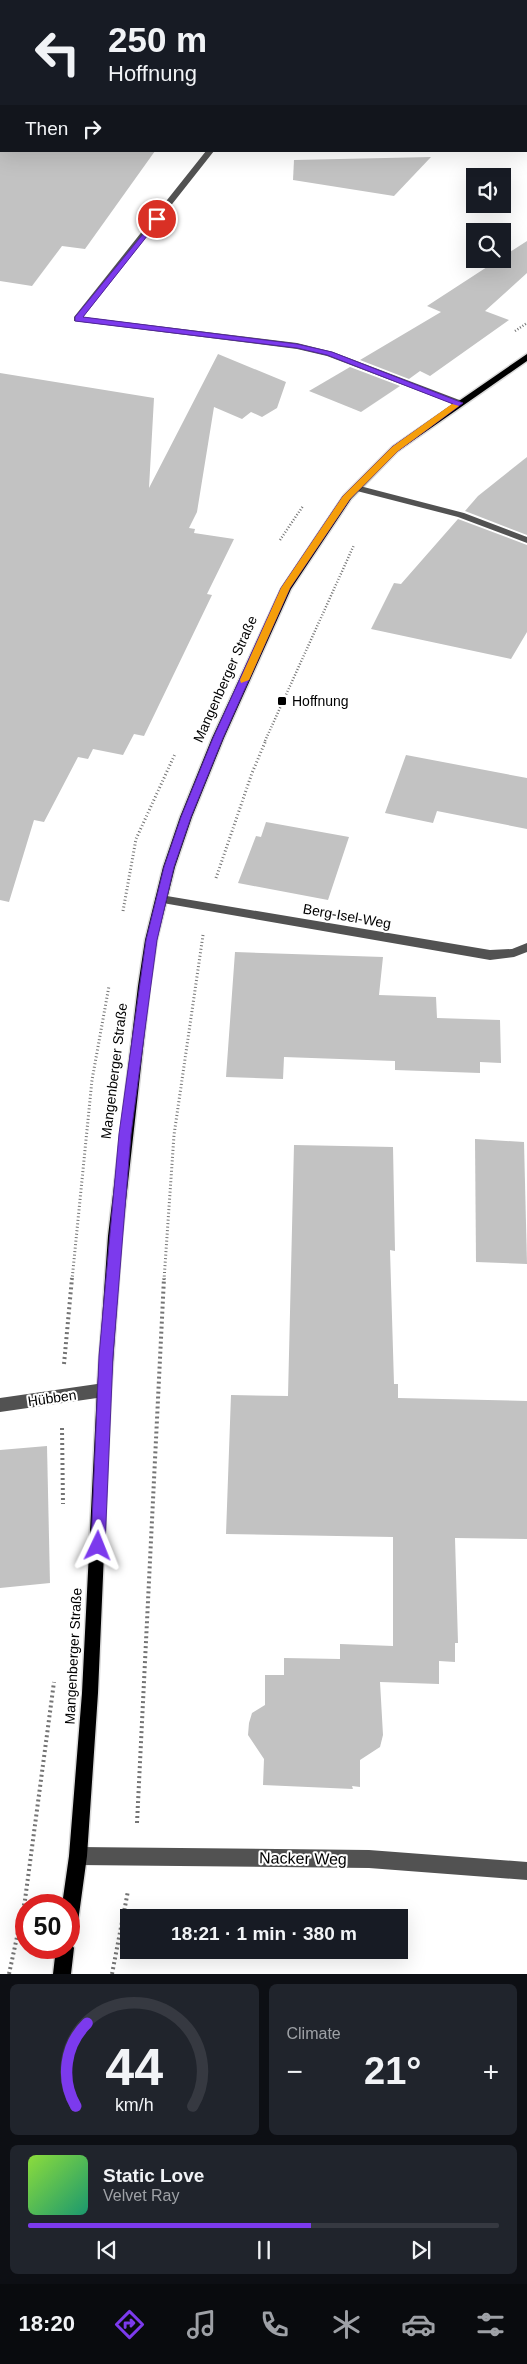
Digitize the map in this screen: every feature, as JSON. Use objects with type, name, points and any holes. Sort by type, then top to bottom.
[{"type":"main road","name":"Mangenberger Straße","points":[[73,1894],[78,1856],[90,1693],[104,1390],[115,1236],[133,1063],[151,940],[161,899],[186,817],[218,738],[286,588],[346,497],[395,449],[527,357]]},
{"type":"main road","points":[[62,1974],[64,1959]]},
{"type":"street","points":[[209,152],[77,319],[297,346],[330,354],[459,403]]},
{"type":"street","points":[[356,488],[461,515],[527,540]]},
{"type":"street","name":"Berg-Isel-Weg","points":[[161,899],[490,955],[514,953],[527,947]]},
{"type":"street","name":"Hübben","points":[[0,1405],[104,1390]]},
{"type":"street","name":"Nacker Weg","points":[[78,1856],[369,1859],[527,1871]]},
{"type":"path","points":[[112,1974],[135,1856],[159,1407],[159,1357],[174,1135],[207,907],[252,773],[282,701],[358,537],[392,498]]},
{"type":"building","points":[[0,152],[154,152],[85,249],[62,246],[32,286],[0,281]]},
{"type":"building","points":[[431,157],[394,196],[293,180],[294,160]]},
{"type":"building","points":[[527,241],[527,273],[485,311],[509,320],[430,376],[420,371],[409,379],[360,360],[441,312],[427,306],[485,268],[511,268],[511,251]]},
{"type":"building","points":[[218,354],[286,382],[277,408],[262,417],[251,412],[242,419],[214,407],[197,512],[189,528],[195,529],[194,533],[234,539],[207,594],[212,595],[144,736],[134,734],[123,755],[93,749],[88,759],[78,757],[44,822],[34,820],[9,902],[0,900],[0,373],[154,398],[149,488]]},
{"type":"building","points":[[350,367],[400,386],[361,412],[309,391]]},
{"type":"building","points":[[527,457],[527,535],[465,511],[478,496]]},
{"type":"building","points":[[458,519],[527,545],[527,632],[511,659],[371,629],[394,583],[401,584]]},
{"type":"building","points":[[406,755],[527,778],[527,829],[437,811],[433,823],[385,813]]},
{"type":"building","points":[[266,822],[349,837],[328,900],[238,883],[256,836],[261,837]]},
{"type":"building","points":[[235,952],[383,957],[379,995],[436,997],[437,1018],[500,1020],[501,1063],[480,1062],[480,1073],[395,1070],[395,1061],[284,1057],[283,1079],[226,1077]]},
{"type":"building","points":[[475,1139],[524,1142],[527,1264],[476,1262]]},
{"type":"building","points":[[294,1145],[393,1147],[395,1251],[390,1250],[394,1384],[398,1384],[398,1398],[527,1401],[527,1539],[455,1538],[458,1643],[455,1643],[455,1662],[439,1661],[439,1684],[380,1682],[383,1735],[380,1747],[360,1760],[360,1787],[352,1786],[353,1789],[263,1785],[264,1759],[248,1735],[249,1723],[252,1713],[265,1705],[265,1675],[284,1675],[284,1658],[340,1659],[340,1644],[393,1646],[393,1537],[226,1534],[231,1395],[288,1396]]},
{"type":"building","points":[[47,1446],[50,1583],[0,1588],[0,1450]]},
{"type":"slow traffic","points":[[244,680],[286,588],[346,497],[395,449],[455,406]]},
{"type":"place","name":"Hoffnung","points":[[282,701]]},
{"type":"route","points":[[98,1546],[106,1356],[125,1134],[133,1063],[151,940],[169,867],[186,817],[218,738],[286,588],[346,497],[395,449],[459,403],[330,354],[297,346],[77,319],[157,219]]}]
